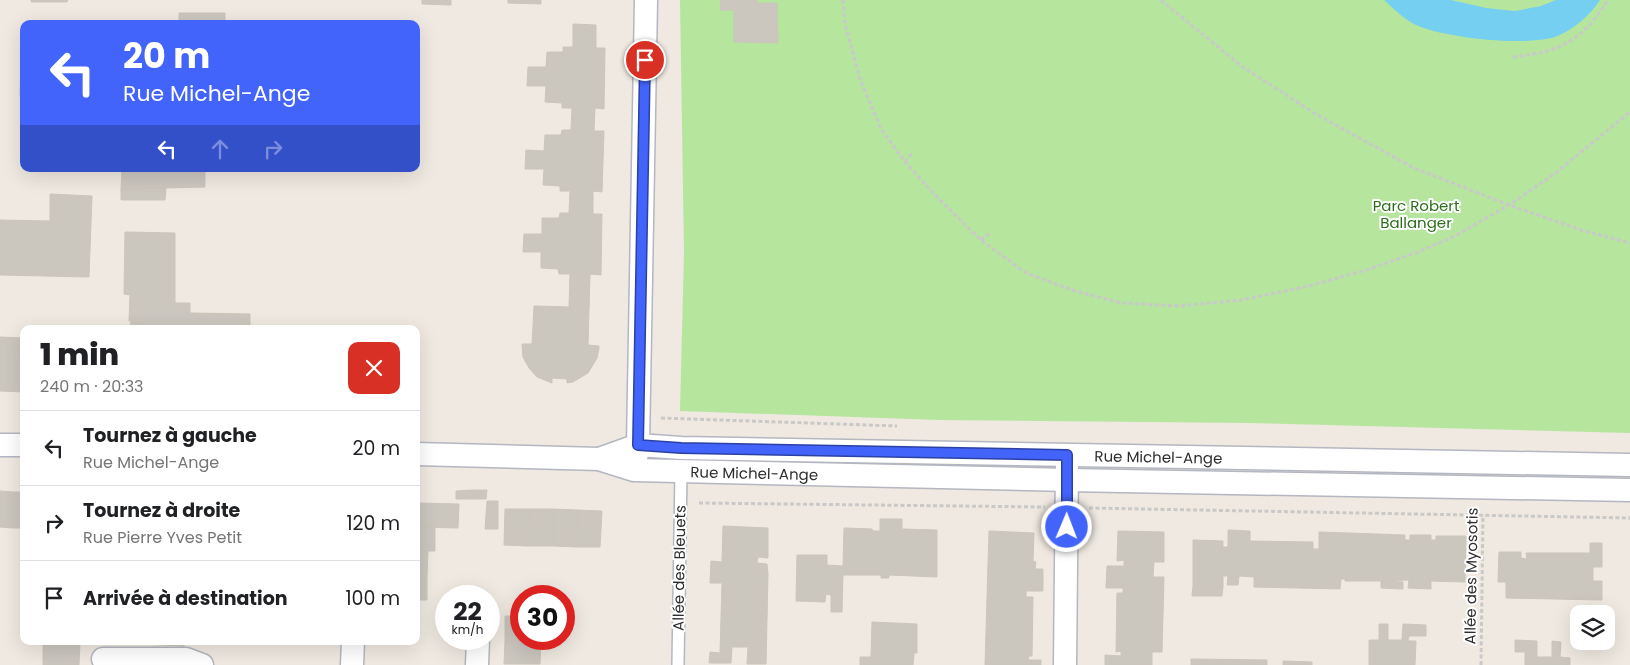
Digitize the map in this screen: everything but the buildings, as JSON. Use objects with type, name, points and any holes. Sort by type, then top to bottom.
[{"type":"street","points":[[634,470],[638,445],[646,0]]},
{"type":"street","points":[[0,445],[20,445]]},
{"type":"street","name":"Rue Michel-Ange","points":[[599,459],[638,445],[691,448],[1630,465]]},
{"type":"street","name":"Rue Michel-Ange","points":[[420,454],[599,459],[634,470],[1630,490]]},
{"type":"street","points":[[1065,665],[1067,455]]},
{"type":"street","points":[[352,665],[353,645]]},
{"type":"street","points":[[477,665],[478,650]]},
{"type":"street","points":[[103,655],[186,659],[202,665]]},
{"type":"lane","name":"Allée des Bleuets","points":[[678,665],[681,470]]},
{"type":"path","points":[[843,0],[845,24],[860,79],[881,129],[905,162],[981,240],[1026,273],[1072,290],[1121,303],[1178,306],[1241,300],[1309,286],[1366,270],[1418,252],[1453,237],[1509,206],[1553,175],[1630,112]]},
{"type":"path","points":[[1161,0],[1240,65],[1314,113],[1414,168],[1509,206],[1581,230],[1630,243]]},
{"type":"path","points":[[1513,57],[1538,54],[1563,46],[1580,34],[1608,0]]},
{"type":"path","points":[[905,162],[912,154]]},
{"type":"path","points":[[981,240],[990,233]]},
{"type":"path","name":"Allée des Myosotis","points":[[1481,665],[1484,487]]},
{"type":"path","points":[[680,502],[1067,507],[1630,518]]},
{"type":"green space","name":"Parc Robert Ballanger","points":[[680,0],[1630,0],[1630,433],[1249,423],[939,420],[680,411],[684,253]]},
{"type":"water","points":[[1384,0],[1451,0],[1486,8],[1515,11],[1541,6],[1556,0],[1600,0],[1582,20],[1560,35],[1547,39],[1509,41],[1465,37],[1427,29],[1410,22]]},
{"type":"route","points":[[645,60],[638,445],[681,448],[1067,455],[1067,527]]}]
